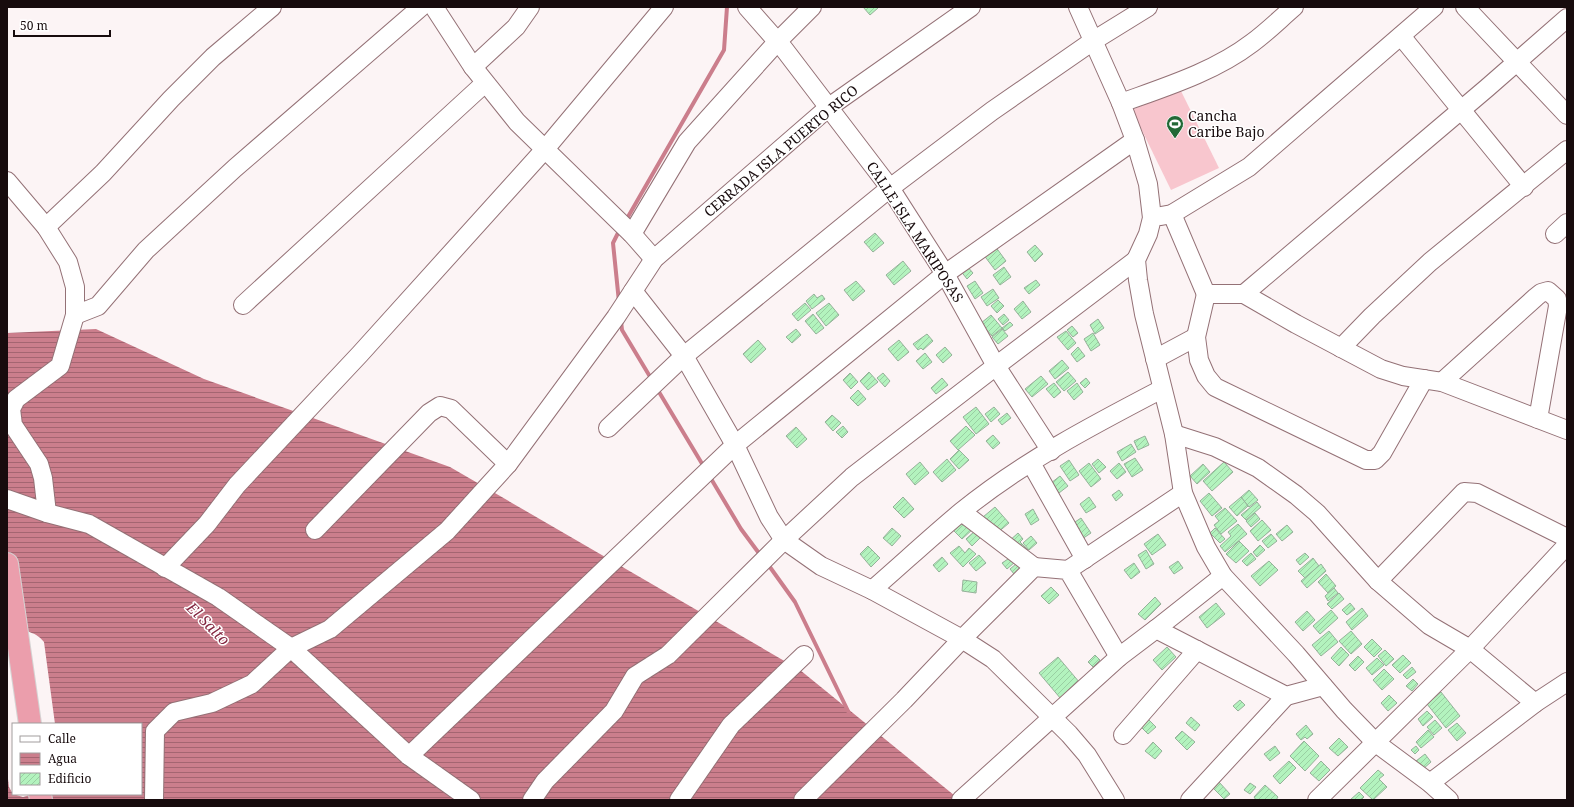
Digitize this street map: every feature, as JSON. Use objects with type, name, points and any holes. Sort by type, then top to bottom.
[{"type":"highway","points":[[7,564],[30,723]]},
{"type":"street","points":[[46,226],[103,172],[171,99],[213,58],[272,7]]},
{"type":"street","points":[[76,316],[98,306],[146,250],[235,168],[421,7]]},
{"type":"street","points":[[434,7],[473,67],[517,122],[546,148],[632,234],[654,259]]},
{"type":"street","points":[[473,67],[516,27],[530,7]]},
{"type":"street","points":[[165,568],[207,524],[237,485],[370,342],[546,148],[664,7]]},
{"type":"street","name":"CALLE ISLA MARIPOSAS","points":[[747,7],[829,107],[890,188],[945,274],[996,366],[1051,451]]},
{"type":"street","points":[[632,234],[687,142],[777,42],[812,7]]},
{"type":"street","name":"CERRADA ISLA PUERTO RICO","points":[[154,800],[155,731],[174,712],[212,703],[252,684],[291,648],[330,629],[447,531],[508,464],[616,317],[654,259],[829,107],[971,7]]},
{"type":"street","points":[[532,800],[546,782],[614,711],[635,676],[668,655],[784,540],[852,477],[1136,260],[1148,234],[1152,218],[1148,184],[1135,140],[1121,103],[1078,7]]},
{"type":"street","points":[[608,428],[684,356],[890,188],[992,111],[1093,41],[1148,7]]},
{"type":"street","points":[[1121,103],[1216,65],[1252,43],[1294,7]]},
{"type":"street","points":[[1152,218],[1172,214],[1249,166],[1434,7]]},
{"type":"street","points":[[1465,7],[1567,115]]},
{"type":"street","points":[[1244,294],[1567,18]]},
{"type":"street","points":[[1401,36],[1524,187]]},
{"type":"street","points":[[243,304],[485,82]]},
{"type":"street","points":[[408,756],[735,445],[945,274],[1135,140]]},
{"type":"street","points":[[1341,348],[1372,316],[1430,262],[1524,187],[1567,150]]},
{"type":"street","points":[[7,181],[46,226],[68,262],[75,287],[76,316],[60,366],[16,400],[11,410],[13,425],[39,464],[43,478],[47,513]]},
{"type":"street","points":[[1172,214],[1206,294],[1196,337],[1199,360],[1206,376],[1215,387],[1366,460],[1375,460],[1382,453],[1433,380],[1541,293],[1548,291],[1557,299],[1558,306],[1538,419]]},
{"type":"street","points":[[1136,260],[1143,307],[1174,434],[1183,493],[1206,547],[1223,576],[1376,743],[1449,800]]},
{"type":"street","points":[[633,291],[684,356],[735,445],[769,517],[784,540],[821,566],[872,590],[962,639],[993,658],[1069,734],[1087,755],[1115,800]]},
{"type":"street","points":[[1206,294],[1244,294],[1381,369],[1403,376],[1433,380],[1567,430]]},
{"type":"street","points":[[1155,359],[1196,337]]},
{"type":"street","points":[[872,590],[962,512],[1031,462],[1083,431],[1162,389]]},
{"type":"street","points":[[315,530],[430,413],[440,406],[451,409],[508,464]]},
{"type":"street","points":[[1174,434],[1215,447],[1258,468],[1283,486],[1317,513],[1378,581],[1429,625],[1470,649],[1535,703]]},
{"type":"street","points":[[1031,462],[1085,559]]},
{"type":"street","points":[[1378,581],[1464,492],[1477,493],[1567,538]]},
{"type":"street","points":[[962,512],[1034,567],[1068,570],[1183,493]]},
{"type":"street","points":[[7,499],[47,513],[90,524],[218,597],[291,648],[408,756],[471,800]]},
{"type":"street","points":[[1317,800],[1470,649],[1567,545]]},
{"type":"street","points":[[803,800],[904,700],[1034,567]]},
{"type":"street","points":[[1068,570],[1119,657]]},
{"type":"street","points":[[961,800],[1119,657],[1223,576]]},
{"type":"street","points":[[1156,629],[1286,696]]},
{"type":"street","points":[[1123,735],[1197,650]]},
{"type":"street","points":[[679,800],[731,725],[804,654]]},
{"type":"street","points":[[1430,784],[1535,703],[1567,682]]},
{"type":"street","points":[[1190,800],[1286,696],[1323,686]]},
{"type":"shaded area","name":"Cancha Caribe Bajo","points":[[1180,89],[1219,168],[1171,190],[1132,110]]},
{"type":"water","name":"El Salto","points":[[96,329],[204,379],[450,467],[800,670],[960,800],[7,800],[7,771],[9,787],[12,795],[23,797],[30,795],[142,795],[142,723],[55,723],[44,642],[32,633],[22,630],[7,629],[7,333]]},
{"type":"building","points":[[863,7],[877,7],[878,8],[870,15]]},
{"type":"building","points":[[875,233],[884,243],[873,252],[864,242]]},
{"type":"building","points":[[1035,245],[1043,254],[1035,262],[1027,252]]},
{"type":"building","points":[[995,246],[1006,261],[995,270],[983,254]]},
{"type":"building","points":[[903,261],[911,271],[894,285],[886,275]]},
{"type":"building","points":[[966,265],[973,273],[967,279],[960,270]]},
{"type":"building","points":[[1004,267],[1011,277],[1000,285],[993,275]]},
{"type":"building","points":[[1036,280],[1040,285],[1029,294],[1024,288]]},
{"type":"building","points":[[856,281],[865,291],[853,301],[844,290]]},
{"type":"building","points":[[975,281],[983,293],[975,299],[967,286]]},
{"type":"building","points":[[993,289],[999,298],[987,306],[981,297]]},
{"type":"building","points":[[814,294],[817,298],[822,295],[825,299],[812,309],[806,301]]},
{"type":"building","points":[[998,300],[1004,306],[997,313],[991,306]]},
{"type":"building","points":[[1023,301],[1031,312],[1022,319],[1014,309]]},
{"type":"building","points":[[805,303],[811,310],[798,321],[792,314]]},
{"type":"building","points":[[829,303],[839,315],[826,326],[816,313]]},
{"type":"building","points":[[813,314],[824,328],[816,334],[805,321]]},
{"type":"building","points":[[1004,314],[1009,320],[1003,325],[998,319]]},
{"type":"building","points":[[991,315],[1002,328],[992,336],[981,323]]},
{"type":"building","points":[[1098,319],[1104,328],[1095,334],[1090,325]]},
{"type":"building","points":[[1010,322],[1013,325],[1005,331],[1002,328]]},
{"type":"building","points":[[1072,326],[1078,333],[1073,337],[1067,330]]},
{"type":"building","points":[[796,329],[801,335],[792,343],[786,337]]},
{"type":"building","points":[[1002,329],[1008,336],[998,344],[992,337]]},
{"type":"building","points":[[1066,331],[1076,343],[1068,350],[1057,337]]},
{"type":"building","points":[[1093,333],[1100,345],[1091,351],[1084,339]]},
{"type":"building","points":[[927,334],[933,341],[923,350],[921,348],[918,350],[913,344]]},
{"type":"building","points":[[758,340],[766,349],[751,363],[743,354]]},
{"type":"building","points":[[899,340],[909,352],[898,361],[888,349]]},
{"type":"building","points":[[945,347],[952,355],[943,363],[936,355]]},
{"type":"building","points":[[1078,347],[1085,356],[1077,362],[1071,354]]},
{"type":"building","points":[[925,353],[932,362],[923,369],[916,361]]},
{"type":"building","points":[[1062,360],[1069,368],[1055,379],[1049,371]]},
{"type":"building","points":[[869,372],[878,382],[868,390],[860,381]]},
{"type":"building","points":[[1068,372],[1076,381],[1064,391],[1056,382]]},
{"type":"building","points":[[850,373],[858,382],[851,389],[843,380]]},
{"type":"building","points":[[883,373],[890,381],[885,387],[877,378]]},
{"type":"building","points":[[1041,376],[1048,384],[1032,397],[1025,389]]},
{"type":"building","points":[[942,378],[948,385],[936,394],[931,388]]},
{"type":"building","points":[[1086,378],[1090,383],[1085,388],[1080,383]]},
{"type":"building","points":[[1054,383],[1061,392],[1054,398],[1046,389]]},
{"type":"building","points":[[1077,383],[1083,392],[1074,400],[1067,391]]},
{"type":"building","points":[[858,390],[866,399],[858,406],[850,398]]},
{"type":"building","points":[[976,407],[989,424],[976,434],[963,417]]},
{"type":"building","points":[[994,407],[1000,414],[991,422],[985,414]]},
{"type":"building","points":[[1007,413],[1011,418],[1002,425],[998,420]]},
{"type":"building","points":[[832,415],[841,423],[833,431],[825,422]]},
{"type":"building","points":[[843,426],[848,432],[842,438],[836,432]]},
{"type":"building","points":[[966,426],[975,435],[958,450],[950,441]]},
{"type":"building","points":[[796,427],[807,439],[797,448],[786,436]]},
{"type":"building","points":[[993,435],[1000,443],[993,449],[986,441]]},
{"type":"building","points":[[1145,436],[1149,445],[1138,450],[1134,441]]},
{"type":"building","points":[[1131,444],[1136,452],[1122,461],[1117,452]]},
{"type":"building","points":[[959,450],[969,460],[959,469],[950,459]]},
{"type":"building","points":[[1135,458],[1143,470],[1132,477],[1124,464]]},
{"type":"building","points":[[947,459],[956,470],[942,482],[933,472]]},
{"type":"building","points":[[1098,459],[1106,467],[1099,473],[1092,464]]},
{"type":"building","points":[[1069,460],[1079,475],[1070,481],[1060,466]]},
{"type":"building","points":[[920,462],[929,473],[915,485],[906,474]]},
{"type":"building","points":[[1224,462],[1233,472],[1212,491],[1203,481]]},
{"type":"building","points":[[1089,463],[1101,479],[1091,487],[1079,471]]},
{"type":"building","points":[[1119,463],[1126,472],[1117,479],[1110,471]]},
{"type":"building","points":[[1203,464],[1210,472],[1197,484],[1190,476]]},
{"type":"building","points":[[1060,476],[1068,486],[1059,493],[1051,483]]},
{"type":"building","points":[[1119,490],[1123,495],[1116,501],[1112,495]]},
{"type":"building","points":[[1249,490],[1258,500],[1249,507],[1241,497]]},
{"type":"building","points":[[1209,493],[1222,508],[1212,516],[1200,501]]},
{"type":"building","points":[[903,497],[914,509],[904,518],[893,507]]},
{"type":"building","points":[[1089,497],[1096,507],[1086,513],[1080,504]]},
{"type":"building","points":[[1241,497],[1248,506],[1237,516],[1229,507]]},
{"type":"building","points":[[1257,502],[1261,507],[1246,520],[1241,515]]},
{"type":"building","points":[[995,507],[1009,523],[996,534],[983,517]]},
{"type":"building","points":[[1225,508],[1237,521],[1221,534],[1214,525],[1219,521],[1215,516]]},
{"type":"building","points":[[1033,509],[1039,520],[1031,525],[1025,514]]},
{"type":"building","points":[[1255,513],[1260,519],[1251,527],[1246,521]]},
{"type":"building","points":[[1081,518],[1091,533],[1082,539],[1072,524]]},
{"type":"building","points":[[963,519],[973,529],[962,539],[952,529]]},
{"type":"building","points":[[1262,520],[1271,530],[1258,541],[1250,531]]},
{"type":"building","points":[[1238,524],[1247,534],[1225,552],[1220,546],[1231,536],[1228,532]]},
{"type":"building","points":[[1287,525],[1293,532],[1282,541],[1276,534]]},
{"type":"building","points":[[892,528],[901,536],[892,546],[883,538]]},
{"type":"building","points":[[1215,528],[1225,539],[1220,543],[1210,533]]},
{"type":"building","points":[[976,530],[982,536],[972,546],[966,539]]},
{"type":"building","points":[[1018,533],[1023,539],[1020,542],[1028,550],[1022,556],[1008,542]]},
{"type":"building","points":[[1158,534],[1166,545],[1152,555],[1144,544]]},
{"type":"building","points":[[1271,534],[1277,541],[1268,548],[1262,541]]},
{"type":"building","points":[[1031,536],[1037,543],[1029,550],[1023,543]]},
{"type":"building","points":[[1239,541],[1249,551],[1236,563],[1226,554]]},
{"type":"building","points":[[1260,545],[1265,550],[1257,557],[1253,552]]},
{"type":"building","points":[[868,546],[880,558],[871,567],[860,554]]},
{"type":"building","points":[[959,546],[965,553],[969,548],[976,554],[963,567],[950,553]]},
{"type":"building","points":[[1146,550],[1154,564],[1146,569],[1138,555]]},
{"type":"building","points":[[1251,553],[1256,559],[1247,566],[1242,561]]},
{"type":"building","points":[[1305,553],[1309,557],[1300,565],[1296,560]]},
{"type":"building","points":[[979,555],[986,563],[976,571],[969,563]]},
{"type":"building","points":[[942,557],[948,564],[939,572],[933,565]]},
{"type":"building","points":[[1011,557],[1015,562],[1007,569],[1002,563]]},
{"type":"building","points":[[1313,558],[1319,566],[1305,578],[1298,571]]},
{"type":"building","points":[[1178,561],[1183,568],[1174,574],[1169,567]]},
{"type":"building","points":[[1269,561],[1278,570],[1260,586],[1251,576]]},
{"type":"building","points":[[1134,563],[1140,572],[1131,579],[1124,570]]},
{"type":"building","points":[[1016,564],[1020,568],[1014,574],[1010,569]]},
{"type":"building","points":[[1321,564],[1326,571],[1307,588],[1301,581]]},
{"type":"building","points":[[1326,574],[1336,586],[1328,593],[1318,582]]},
{"type":"building","points":[[963,580],[977,582],[976,593],[962,591]]},
{"type":"building","points":[[1051,587],[1059,595],[1049,604],[1041,596]]},
{"type":"building","points":[[1334,588],[1338,593],[1328,601],[1325,596]]},
{"type":"building","points":[[1339,593],[1344,599],[1332,609],[1327,604]]},
{"type":"building","points":[[1155,597],[1161,604],[1145,620],[1138,614]]},
{"type":"building","points":[[1216,603],[1225,614],[1207,628],[1199,617]]},
{"type":"building","points":[[1350,603],[1355,609],[1347,615],[1342,610]]},
{"type":"building","points":[[1362,608],[1368,616],[1352,630],[1346,622]]},
{"type":"building","points":[[1331,610],[1338,618],[1320,634],[1313,626]]},
{"type":"building","points":[[1307,611],[1315,620],[1303,631],[1295,622]]},
{"type":"building","points":[[1329,631],[1338,642],[1321,656],[1312,645]]},
{"type":"building","points":[[1351,631],[1362,644],[1351,654],[1339,641]]},
{"type":"building","points":[[1372,639],[1382,649],[1374,657],[1364,647]]},
{"type":"building","points":[[1167,647],[1176,657],[1162,670],[1153,660]]},
{"type":"building","points":[[1341,647],[1349,655],[1339,666],[1331,658]]},
{"type":"building","points":[[1385,650],[1394,659],[1386,666],[1378,656]]},
{"type":"building","points":[[1095,655],[1100,660],[1093,667],[1088,662]]},
{"type":"building","points":[[1403,655],[1411,663],[1400,673],[1392,665]]},
{"type":"building","points":[[1358,656],[1364,662],[1355,671],[1349,665]]},
{"type":"building","points":[[1058,657],[1080,683],[1061,699],[1039,673]]},
{"type":"building","points":[[1377,658],[1384,665],[1372,675],[1366,668]]},
{"type":"building","points":[[1412,667],[1416,672],[1407,679],[1403,675]]},
{"type":"building","points":[[1384,669],[1394,679],[1382,690],[1373,680]]},
{"type":"building","points":[[1413,679],[1418,684],[1412,691],[1406,686]]},
{"type":"building","points":[[1441,692],[1460,716],[1446,728],[1427,704]]},
{"type":"building","points":[[1389,695],[1397,703],[1388,711],[1381,703]]},
{"type":"building","points":[[1240,700],[1245,705],[1238,711],[1233,706]]},
{"type":"building","points":[[1427,711],[1433,717],[1423,726],[1418,719]]},
{"type":"building","points":[[1146,717],[1156,727],[1148,734],[1139,725]]},
{"type":"building","points":[[1191,717],[1200,725],[1195,731],[1186,723]]},
{"type":"building","points":[[1435,720],[1442,728],[1434,735],[1427,727]]},
{"type":"building","points":[[1457,723],[1466,733],[1457,741],[1448,730]]},
{"type":"building","points":[[1306,725],[1313,734],[1307,739],[1305,737],[1301,740],[1296,734]]},
{"type":"building","points":[[1428,730],[1434,737],[1421,748],[1416,742]]},
{"type":"building","points":[[1182,731],[1195,742],[1187,750],[1175,738]]},
{"type":"building","points":[[1339,738],[1348,747],[1338,756],[1329,748]]},
{"type":"building","points":[[1304,741],[1319,756],[1305,771],[1290,756]]},
{"type":"building","points":[[1153,742],[1162,751],[1155,759],[1145,751]]},
{"type":"building","points":[[1275,746],[1280,753],[1270,761],[1264,754]]},
{"type":"building","points":[[1416,746],[1419,750],[1415,754],[1411,750]]},
{"type":"building","points":[[1425,754],[1431,762],[1423,769],[1416,761]]},
{"type":"building","points":[[1289,761],[1296,768],[1280,784],[1273,776]]},
{"type":"building","points":[[1321,761],[1330,770],[1319,781],[1310,773]]},
{"type":"building","points":[[1378,770],[1384,775],[1379,779],[1387,787],[1373,800],[1360,788]]},
{"type":"building","points":[[1219,782],[1230,794],[1224,799],[1213,788]]},
{"type":"building","points":[[1250,783],[1256,787],[1250,794],[1244,790]]},
{"type":"building","points":[[1265,785],[1278,797],[1276,800],[1256,800],[1254,797]]},
{"type":"building","points":[[1359,792],[1364,797],[1361,800],[1350,800]]},
{"type":"waterway","points":[[625,222],[724,50],[727,7]]},
{"type":"waterway","points":[[619,302],[613,243],[620,229]]},
{"type":"waterway","points":[[621,321],[622,330],[652,380]]},
{"type":"waterway","points":[[656,387],[704,467]]},
{"type":"waterway","points":[[710,477],[741,529],[761,556]]},
{"type":"waterway","points":[[767,563],[795,602],[849,713]]},
{"type":"place","name":"Cancha Caribe Bajo","points":[[1175,139]]}]
